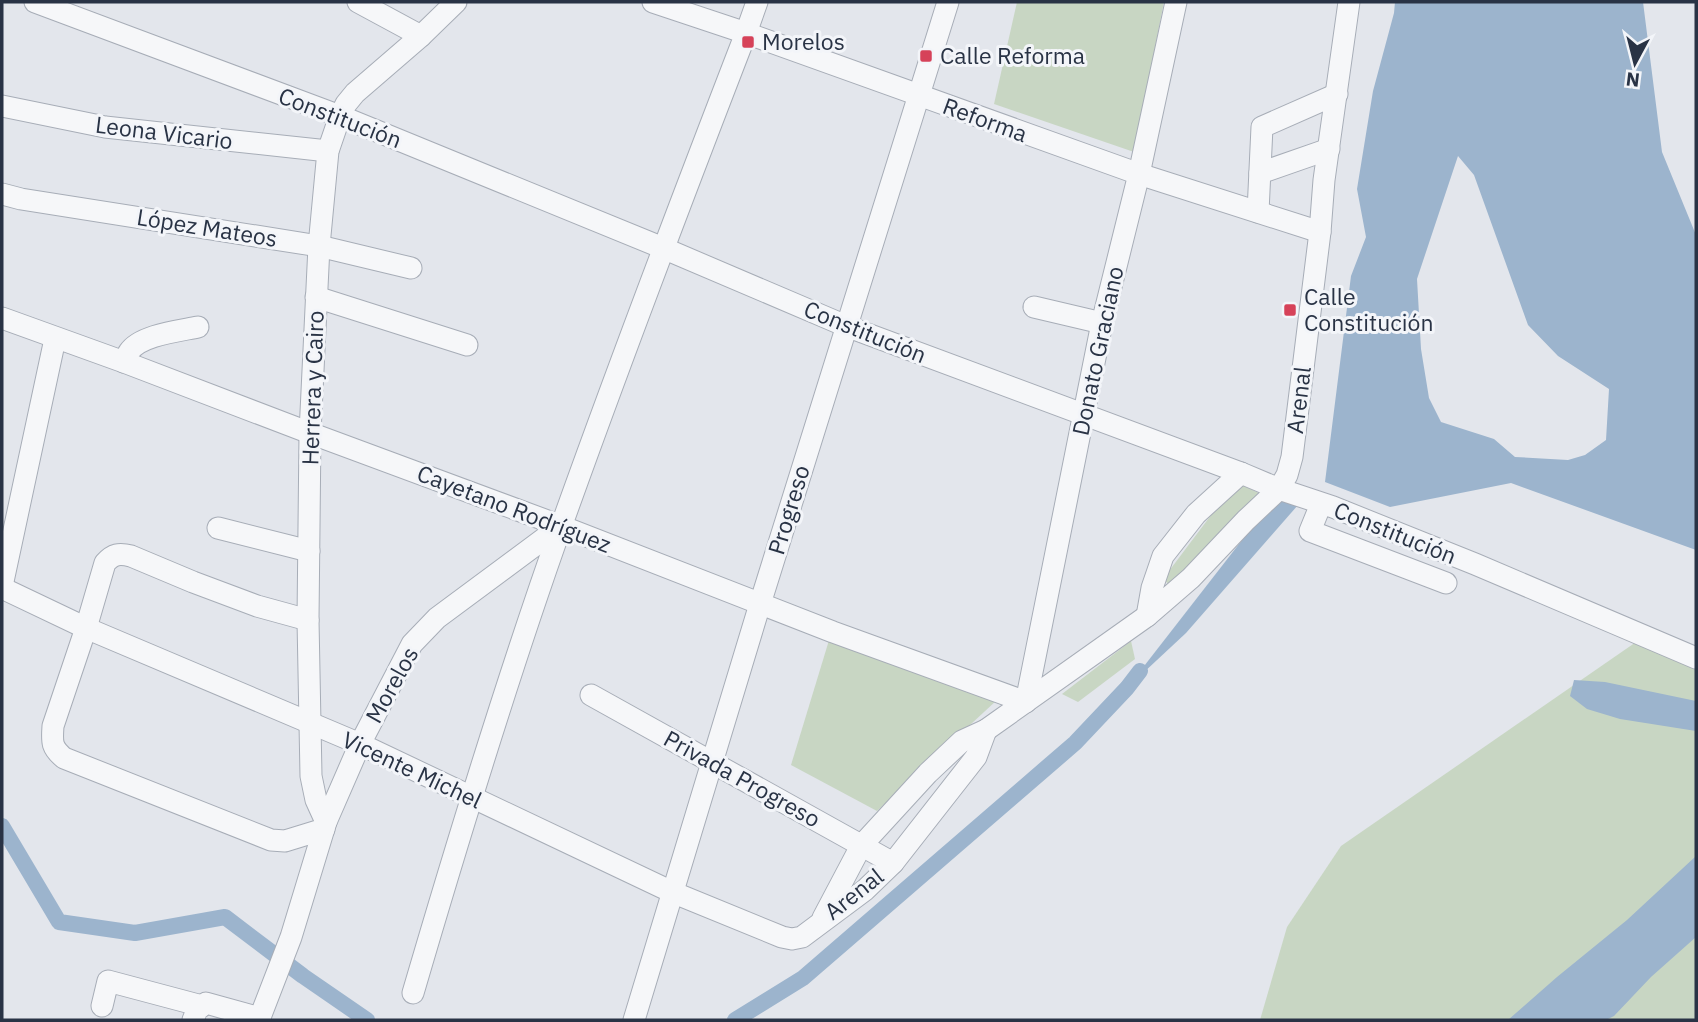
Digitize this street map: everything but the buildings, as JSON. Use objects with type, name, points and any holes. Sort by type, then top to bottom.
[{"type":"street","name":"Constitución","points":[[35,2],[340,116],[846,326],[1241,473],[1475,564],[1696,658]]},
{"type":"street","points":[[358,2],[421,36]]},
{"type":"street","name":"Herrera y Cairo","points":[[325,826],[311,776],[308,620],[310,433],[319,246],[328,151],[340,116],[355,93],[456,2]]},
{"type":"street","name":"Reforma","points":[[653,2],[747,33],[1139,174],[1320,232]]},
{"type":"street","points":[[413,993],[471,797],[561,526],[757,2]]},
{"type":"street","name":"Progreso","points":[[634,1020],[760,604],[948,2]]},
{"type":"street","name":"Donato Graciano","points":[[1026,702],[1102,323],[1139,174],[1176,2]]},
{"type":"street","name":"Arenal","points":[[820,923],[861,846],[928,773],[962,741],[986,730],[1147,616],[1191,579],[1279,489],[1287,475],[1292,457],[1324,180],[1349,2]]},
{"type":"street","points":[[1258,212],[1262,127],[1336,94]]},
{"type":"street","name":"Leona Vicario","points":[[2,106],[105,127],[328,151]]},
{"type":"street","points":[[1260,173],[1329,149]]},
{"type":"street","name":"López Mateos","points":[[2,194],[319,246],[411,268]]},
{"type":"street","points":[[316,297],[467,345]]},
{"type":"street","points":[[1034,307],[1102,323]]},
{"type":"street","name":"Cayetano Rodríguez","points":[[2,318],[561,526],[833,632],[1026,702]]},
{"type":"street","points":[[124,362],[128,352],[136,344],[171,332],[198,327]]},
{"type":"street","points":[[2,587],[55,339]]},
{"type":"street","points":[[1147,616],[1152,588],[1163,556],[1196,514],[1241,473]]},
{"type":"street","points":[[1321,504],[1310,531],[1446,583]]},
{"type":"street","name":"Morelos","points":[[260,1019],[291,937],[325,826],[360,744],[412,644],[437,618],[561,526]]},
{"type":"street","points":[[219,528],[309,551]]},
{"type":"street","points":[[308,620],[257,606],[131,556],[120,553],[111,556],[104,563],[86,628],[53,726],[52,741],[56,751],[64,758],[271,840],[285,842],[325,826]]},
{"type":"street","name":"Vicente Michel","points":[[2,587],[86,628],[360,744],[672,892],[782,937],[802,937],[820,923]]},
{"type":"street","name":"Privada Progreso","points":[[591,695],[893,863]]},
{"type":"street","name":"Arenal","points":[[820,923],[865,890],[893,863],[976,757],[986,730]]},
{"type":"street","points":[[102,1006],[108,981],[197,1013],[206,1003],[260,1019]]},
{"type":"green space","points":[[1017,2],[1164,2],[1134,152],[994,104]]},
{"type":"green space","points":[[1236,482],[1261,494],[1173,588],[1163,579]]},
{"type":"green space","points":[[1652,631],[1696,648],[1696,1020],[1260,1020],[1287,927],[1341,846]]},
{"type":"green space","points":[[830,637],[997,700],[877,811],[791,765]]},
{"type":"green space","points":[[1131,641],[1135,659],[1078,702],[1062,694]]},
{"type":"water","points":[[1395,2],[1643,2],[1662,152],[1696,235],[1696,550],[1511,483],[1390,507],[1325,482],[1351,276],[1366,237],[1357,189],[1373,91]],"holes":[[[1458,156],[1474,175],[1528,325],[1558,356],[1609,389],[1606,440],[1585,455],[1568,460],[1515,457],[1494,439],[1441,422],[1429,398],[1421,349],[1417,279]]]},
{"type":"water","points":[[1274,499],[1298,505],[1186,633],[1127,688]]},
{"type":"water","points":[[1574,680],[1605,682],[1696,701],[1696,731],[1620,719],[1587,709],[1570,696]]},
{"type":"water","points":[[1696,856],[1696,937],[1651,977],[1614,1016],[1606,1020],[1508,1020],[1627,920]]},
{"type":"waterway","points":[[735,1020],[803,978],[1075,743],[1140,671]]},
{"type":"waterway","points":[[2,826],[59,922],[135,933],[225,917],[367,1020]]},
{"type":"place","name":"Morelos","points":[[748,42]]},
{"type":"place","name":"Calle Reforma","points":[[926,56]]},
{"type":"place","name":"Calle Constitución","points":[[1290,310]]}]
